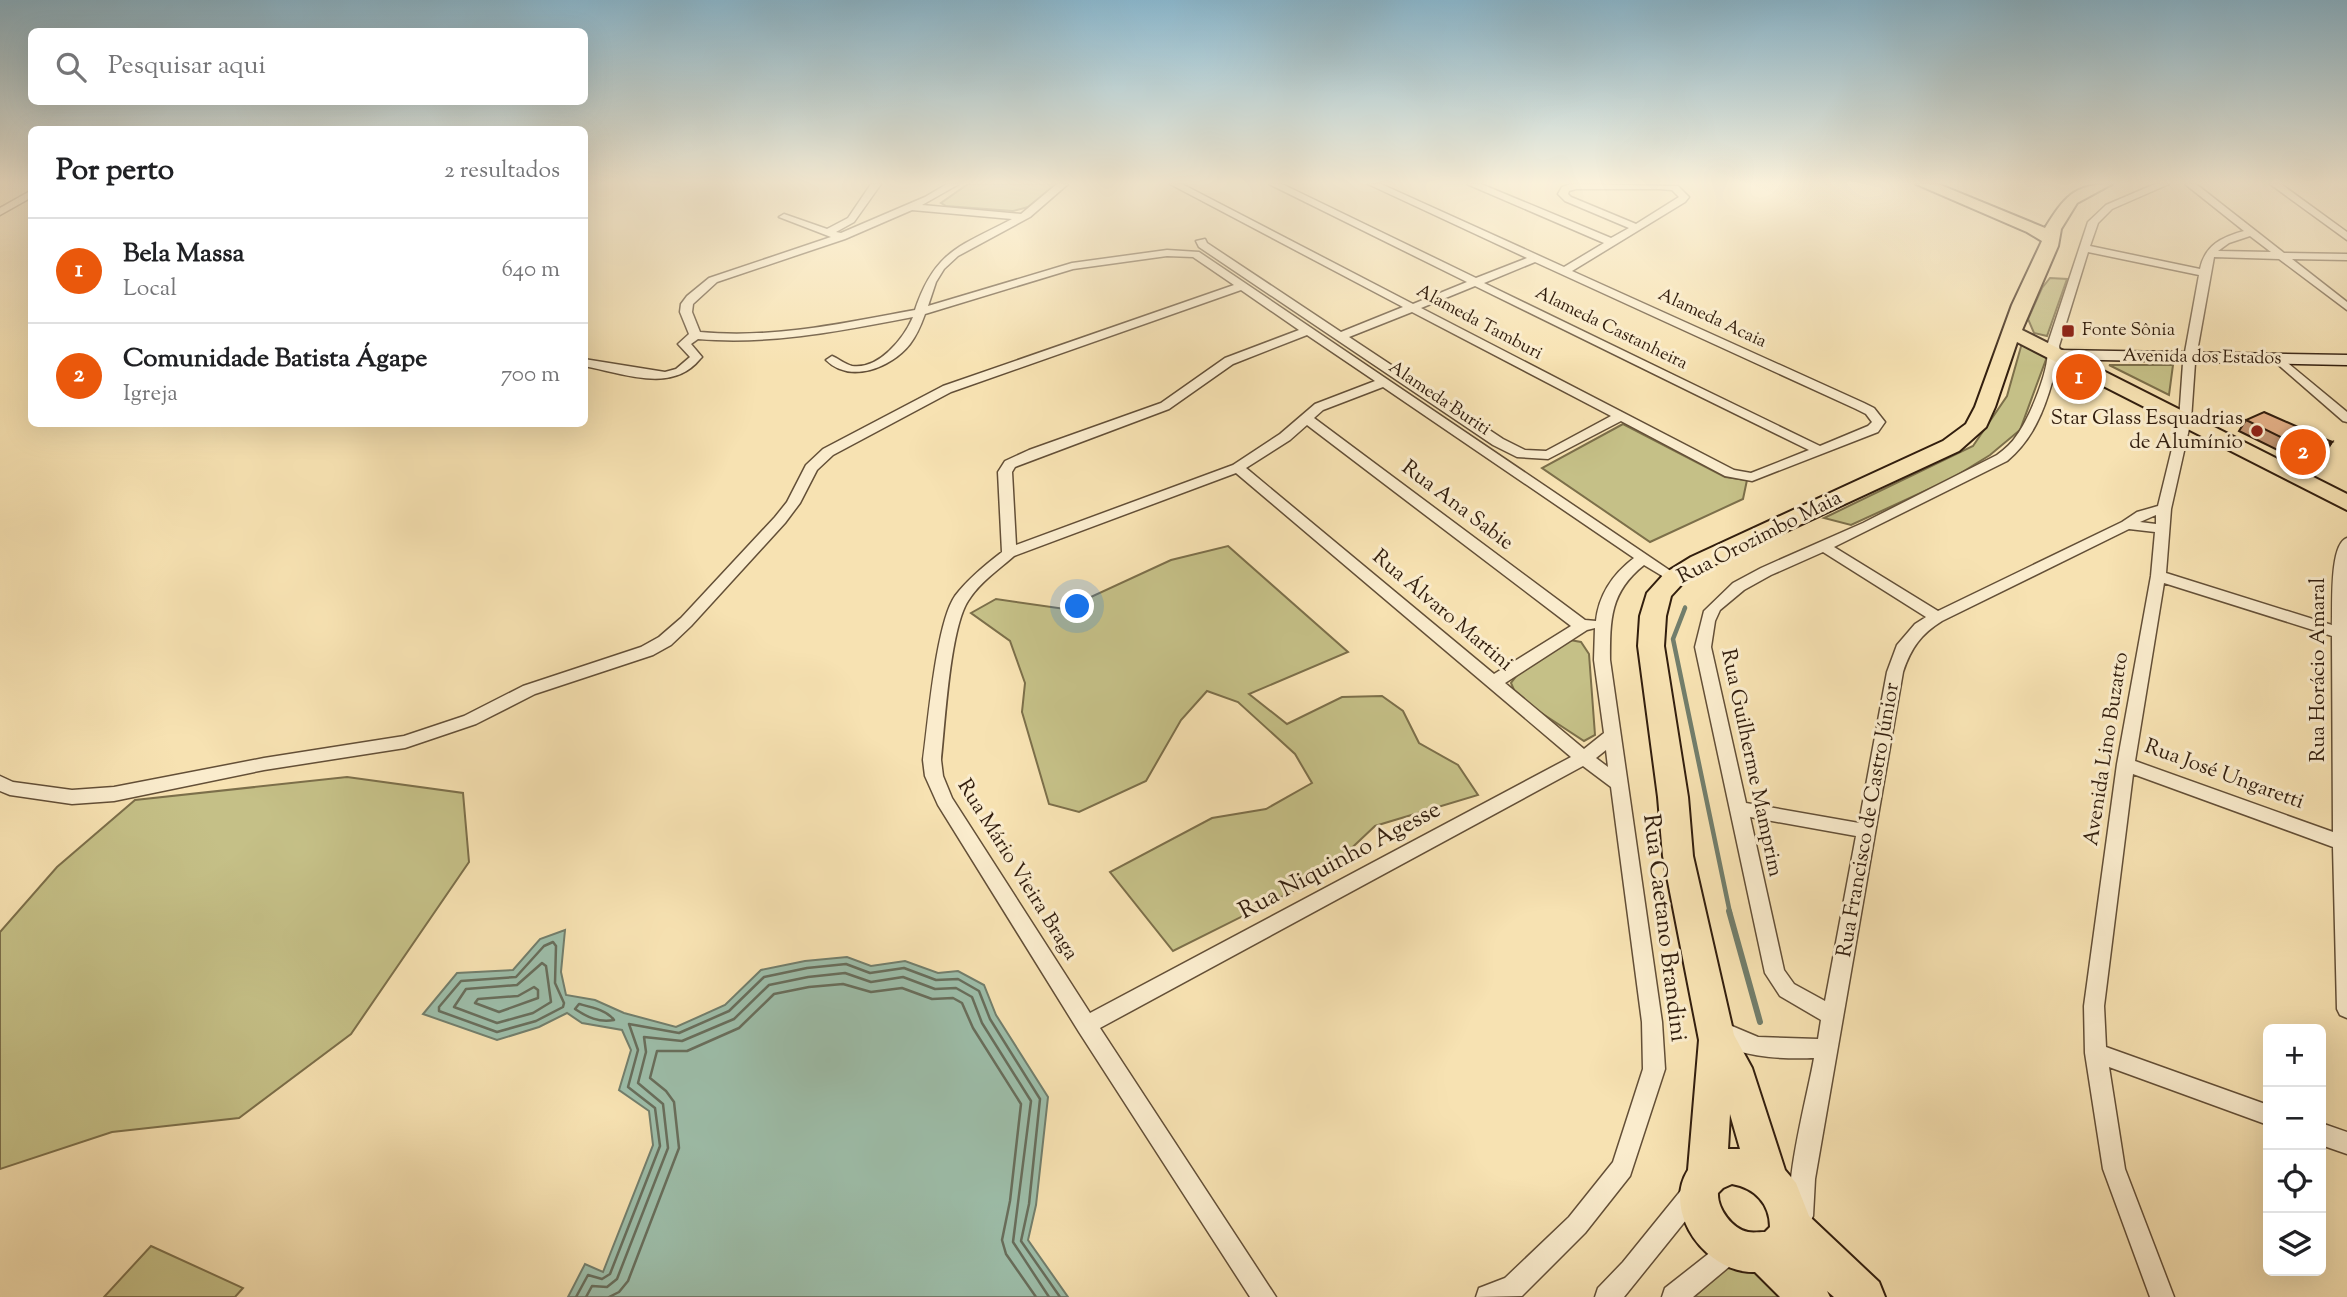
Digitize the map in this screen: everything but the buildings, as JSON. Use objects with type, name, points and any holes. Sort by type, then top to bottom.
[{"type":"main road","name":"Rua Orozimbo Maia","points":[[1769,1180],[1734,1068],[1716,1033],[1678,856],[1673,797],[1651,646],[1656,601],[1659,593],[1674,578],[1700,562],[1951,446],[1966,436],[1985,407],[2042,245]]},
{"type":"main road","points":[[2013,330],[2347,495]]},
{"type":"main road","name":"Avenida dos Estados","points":[[2065,356],[2347,367]]},
{"type":"main road","name":"Avenida dos Estados","points":[[2282,363],[2347,360]]},
{"type":"main road","points":[[2185,415],[2347,503]]},
{"type":"main road","name":"Rua Orozimbo Maia","points":[[1703,1180],[1716,1033]]},
{"type":"main road","points":[[1809,1297],[1774,1243],[1783,1197],[1769,1180],[1732,1166],[1703,1180],[1697,1201],[1708,1226],[1774,1243],[1864,1297]]},
{"type":"street","points":[[695,335],[685,312],[687,304],[713,280],[819,245]]},
{"type":"street","points":[[832,360],[850,370],[862,370],[882,362],[900,350],[911,337],[928,286],[937,269],[954,254],[971,245]]},
{"type":"street","points":[[1203,245],[1498,442],[1522,454],[1548,455],[1619,416]]},
{"type":"street","name":"Alameda Tamburi","points":[[1291,245],[1730,473],[1752,477],[1819,450]]},
{"type":"street","name":"Alameda Castanheira","points":[[1397,245],[1819,450]]},
{"type":"street","name":"Alameda Acaia","points":[[1506,245],[1860,406],[1870,411],[1879,422],[1873,429],[1819,450]]},
{"type":"street","points":[[1565,271],[1607,245]]},
{"type":"street","name":"Rua Guilherme Mamprim","points":[[1833,1016],[1787,990],[1775,974],[1703,647],[1707,622],[1715,607],[1731,594],[1779,565],[1824,547],[2002,458],[2014,449],[2030,429],[2065,356],[2084,245]]},
{"type":"street","points":[[2210,254],[2218,245]]},
{"type":"street","points":[[2269,245],[2347,307]]},
{"type":"street","points":[[2083,248],[2205,273]]},
{"type":"street","name":"Alameda Buriti","points":[[920,312],[1072,266],[1183,252],[1195,254],[1674,578]]},
{"type":"street","points":[[2210,254],[2347,257]]},
{"type":"street","name":"Avenida Lino Buzatto","points":[[2162,1297],[2114,1169],[2096,1054],[2094,1006],[2126,764],[2158,576],[2164,509],[2185,415],[2191,360],[2210,254]]},
{"type":"street","points":[[1342,336],[1535,258]]},
{"type":"street","points":[[0,782],[9,788],[72,797],[114,794],[264,764],[405,742],[470,720],[529,690],[647,651],[665,642],[686,622],[780,520],[793,503],[811,468],[828,452],[931,396],[1241,286]]},
{"type":"street","points":[[588,363],[671,376],[690,365],[696,356],[684,344],[695,335],[739,339],[784,336],[920,312]]},
{"type":"street","points":[[1009,553],[1005,472],[1010,464],[1165,406],[1229,361],[1306,331]]},
{"type":"street","points":[[2282,363],[2347,418]]},
{"type":"street","name":"Rua Mário Vieira Braga","points":[[1264,1297],[1086,1025],[944,800],[934,776],[932,760],[945,658],[960,600],[971,586],[1009,553],[1237,468],[1255,458],[1319,407],[1385,382]]},
{"type":"street","name":"Rua Ana Sabie","points":[[1306,418],[1582,626]]},
{"type":"street","name":"Rua Álvaro Martini","points":[[1237,468],[1584,758],[1620,785]]},
{"type":"street","name":"Rua Francisco de Castro Júnior","points":[[1774,1243],[1801,1219],[1803,1179],[1865,831],[1895,672],[1903,649],[1920,628],[1937,617],[2127,525],[2142,515],[2164,509]]},
{"type":"street","points":[[2127,525],[2162,529]]},
{"type":"street","name":"Rua Horácio Amaral","points":[[2347,542],[2342,557],[2345,578],[2339,633],[2343,676],[2347,1009]]},
{"type":"street","points":[[1824,547],[1937,617]]},
{"type":"street","name":"Rua Caetano Brandini","points":[[1488,1297],[1513,1287],[1559,1243],[1577,1225],[1622,1168],[1644,1107],[1654,1069],[1652,1023],[1602,660],[1602,621],[1614,585],[1623,573],[1643,559]]},
{"type":"street","points":[[2158,576],[2339,633]]},
{"type":"street","points":[[1494,682],[1582,626],[1602,621]]},
{"type":"street","name":"Rua Niquinho Agesse","points":[[1086,1025],[1584,758],[1613,735]]},
{"type":"street","name":"Rua José Ungaretti","points":[[2126,764],[2345,844]]},
{"type":"street","points":[[1737,808],[1865,831]]},
{"type":"street","points":[[1716,1033],[1764,1048],[1828,1048]]},
{"type":"street","points":[[2096,1054],[2263,1113]]},
{"type":"street","points":[[2326,1136],[2347,1143]]},
{"type":"street","points":[[1607,1297],[1632,1271],[1703,1180]]},
{"type":"street","points":[[1674,1297],[1774,1243]]},
{"type":"shaded area","points":[[2050,278],[2067,279],[2047,336],[2034,333],[2028,319],[2042,288]]},
{"type":"shaded area","points":[[2022,343],[2048,354],[2020,430],[1990,455],[1951,479],[1851,525],[1824,518],[1973,446],[2007,396]]},
{"type":"shaded area","points":[[2109,365],[2173,365],[2169,395]]},
{"type":"shaded area","points":[[1623,424],[1725,477],[1747,480],[1743,499],[1650,542],[1542,468]]},
{"type":"shaded area","points":[[1228,546],[1348,652],[1249,694],[1287,724],[1342,697],[1382,696],[1403,711],[1419,743],[1458,765],[1478,795],[1375,826],[1321,877],[1173,951],[1110,872],[1212,818],[1266,809],[1312,783],[1295,754],[1238,702],[1207,691],[1181,720],[1146,781],[1079,812],[1049,804],[1022,712],[1025,683],[1010,641],[971,613],[996,599],[1065,609],[1171,560]]},
{"type":"shaded area","points":[[1570,640],[1581,642],[1589,654],[1595,735],[1584,741],[1517,697],[1511,683],[1521,670]]},
{"type":"shaded area","points":[[347,777],[463,793],[469,862],[351,1034],[239,1118],[112,1132],[0,1169],[0,932],[57,867],[135,800]]},
{"type":"shaded area","points":[[151,1246],[243,1288],[235,1297],[104,1297]]},
{"type":"shaded area","points":[[1731,1264],[1755,1270],[1786,1297],[1694,1297]]},
{"type":"water","points":[[565,930],[561,972],[566,995],[595,1000],[624,1013],[676,1027],[725,1005],[761,970],[805,961],[847,957],[871,966],[905,961],[938,973],[958,971],[984,985],[996,1015],[1048,1097],[1036,1205],[1028,1240],[1068,1297],[568,1297],[585,1264],[603,1272],[653,1145],[649,1111],[619,1090],[631,1050],[622,1030],[582,1023],[567,1013],[539,1027],[497,1040],[423,1014],[457,973],[513,970],[540,939]]},
{"type":"waterway","points":[[1685,608],[1673,639],[1730,913]]},
{"type":"waterway","points":[[1729,911],[1760,1022]]},
{"type":"place","name":"Fonte Sônia","points":[[2068,331]]},
{"type":"place","name":"Bela Massa","points":[[2079,377]]},
{"type":"place","name":"Star Glass Esquadrias de Alumínio","points":[[2257,431]]},
{"type":"place","name":"Comunidade Batista Ágape","points":[[2303,452]]}]
